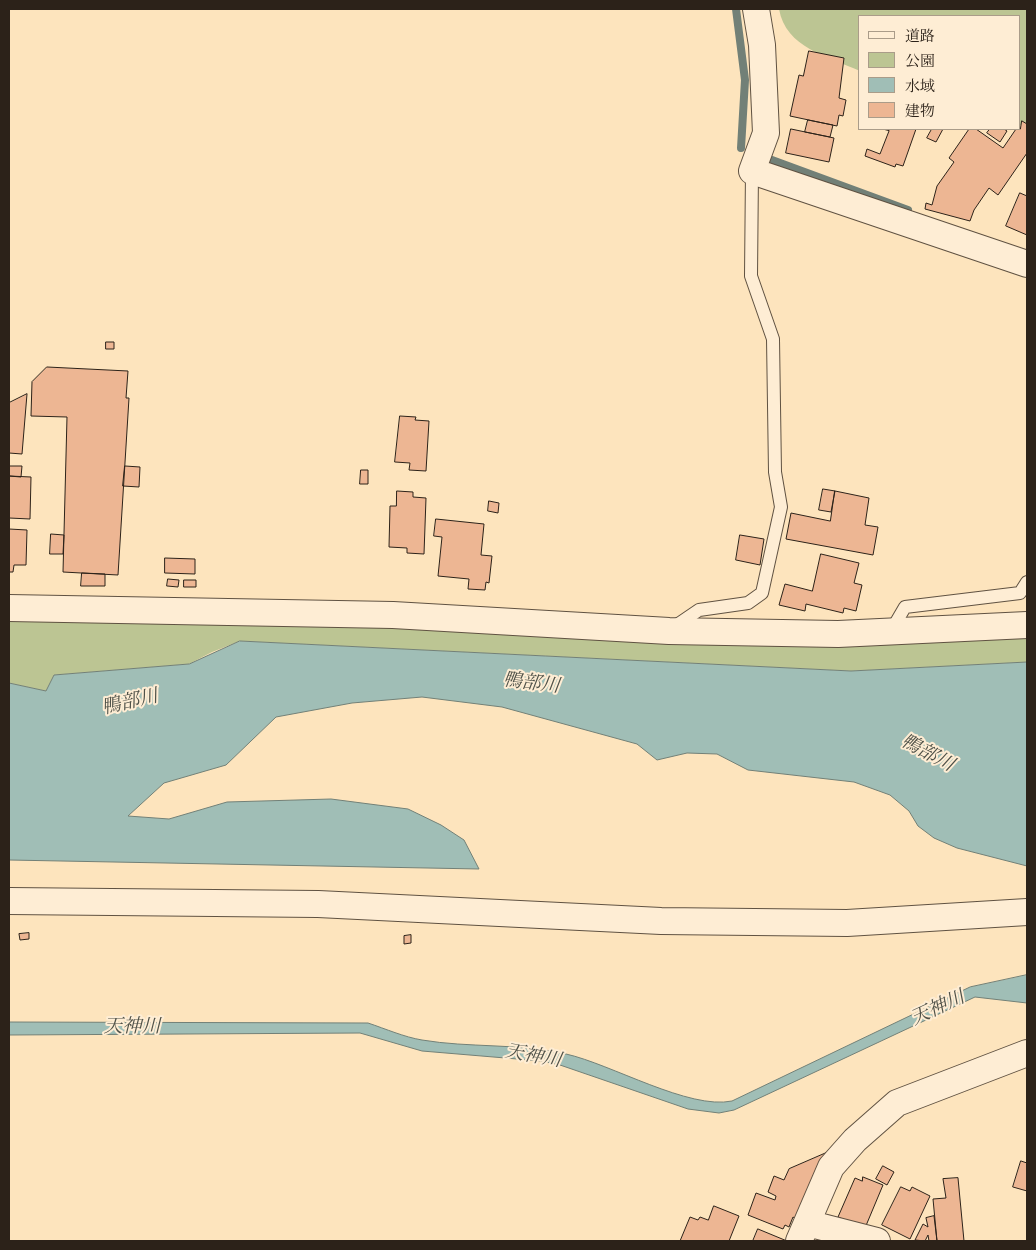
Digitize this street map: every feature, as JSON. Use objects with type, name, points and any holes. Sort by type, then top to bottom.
[{"type":"street","points":[[756,9],[762,45],[766,133],[752,171],[1027,264]]},
{"type":"street","points":[[9,608],[394,615],[669,631],[838,634],[1027,625]]},
{"type":"street","points":[[9,901],[318,904],[671,921],[847,923],[1027,912]]},
{"type":"street","points":[[877,1241],[803,1232],[831,1168],[855,1140],[897,1103],[1027,1053]]},
{"type":"lane","points":[[669,631],[700,610],[748,603],[762,593],[781,507],[775,472],[772,339],[751,276],[752,171]]},
{"type":"lane","points":[[891,631],[905,607],[1020,593],[1027,582]]},
{"type":"green space","points":[[779,9],[1027,9],[1027,126],[1021,125],[1021,15],[858,15],[858,70],[822,55],[799,42],[783,22]]},
{"type":"green space","points":[[9,617],[1027,634],[1027,662],[851,671],[240,641],[189,664],[54,675],[46,691],[9,683]]},
{"type":"water","name":"鴨部川","points":[[240,641],[851,671],[1027,662],[1027,866],[957,848],[934,838],[918,826],[909,811],[890,795],[854,782],[748,770],[717,754],[687,753],[657,760],[637,744],[502,707],[422,697],[352,703],[276,717],[226,765],[164,783],[128,816],[169,819],[227,802],[331,799],[408,809],[441,825],[464,840],[479,869],[9,860],[9,683],[46,691],[54,675],[189,664]]},
{"type":"water","name":"天神川","points":[[1027,975],[1027,1003],[975,997],[734,1110],[719,1113],[688,1109],[560,1065],[541,1061],[422,1051],[360,1033],[9,1035],[9,1022],[368,1023],[422,1040],[530,1048],[566,1054],[584,1059],[672,1093],[714,1102],[732,1101],[970,987]]},
{"type":"building","points":[[809,51],[844,58],[839,98],[846,100],[843,116],[839,115],[837,126],[790,116],[799,75],[803,76]]},
{"type":"building","points":[[808,120],[833,125],[830,137],[805,132]]},
{"type":"building","points":[[1022,121],[1027,124],[1027,153],[998,195],[989,188],[974,210],[970,221],[925,209],[926,203],[932,205],[937,186],[954,162],[949,158],[968,130],[977,130],[1003,148],[1015,130],[1021,130]]},
{"type":"building","points":[[791,129],[834,138],[829,162],[786,153]]},
{"type":"building","points":[[886,130],[916,130],[903,166],[896,164],[895,167],[865,156],[867,149],[880,154],[889,131]]},
{"type":"building","points":[[931,130],[942,130],[936,142],[927,138]]},
{"type":"building","points":[[989,130],[1007,131],[1000,142],[987,133]]},
{"type":"building","points":[[1020,193],[1027,196],[1027,235],[1006,226]]},
{"type":"building","points":[[106,342],[114,342],[114,349],[106,349]]},
{"type":"building","points":[[47,367],[128,371],[126,398],[129,398],[118,575],[63,572],[67,417],[31,416],[32,382]]},
{"type":"building","points":[[27,394],[22,454],[9,453],[9,403]]},
{"type":"building","points":[[400,416],[416,417],[415,420],[429,421],[426,471],[409,470],[410,463],[395,462]]},
{"type":"building","points":[[9,466],[22,466],[21,477],[9,476]]},
{"type":"building","points":[[125,466],[140,467],[139,487],[123,486]]},
{"type":"building","points":[[361,470],[368,470],[368,484],[360,484]]},
{"type":"building","points":[[9,476],[31,477],[30,519],[9,518]]},
{"type":"building","points":[[823,489],[835,491],[831,512],[819,510]]},
{"type":"building","points":[[397,491],[413,492],[413,497],[426,498],[424,554],[407,553],[407,548],[389,547],[390,506],[396,506]]},
{"type":"building","points":[[835,491],[869,498],[865,525],[878,527],[873,555],[786,539],[791,513],[830,521]]},
{"type":"building","points":[[489,501],[499,503],[498,513],[488,511]]},
{"type":"building","points":[[436,519],[484,524],[481,555],[492,556],[489,583],[486,582],[485,590],[468,589],[469,579],[438,576],[442,537],[434,536]]},
{"type":"building","points":[[9,529],[27,530],[26,565],[14,565],[13,572],[9,572]]},
{"type":"building","points":[[51,534],[64,535],[63,554],[50,554]]},
{"type":"building","points":[[740,535],[764,539],[760,565],[736,560]]},
{"type":"building","points":[[821,554],[859,563],[854,583],[862,585],[856,611],[844,608],[843,613],[806,604],[805,611],[779,605],[785,584],[812,591]]},
{"type":"building","points":[[165,558],[195,559],[195,574],[165,573]]},
{"type":"building","points":[[82,573],[105,574],[105,586],[81,586]]},
{"type":"building","points":[[168,579],[179,580],[178,587],[167,586]]},
{"type":"building","points":[[184,580],[196,580],[196,587],[184,587]]},
{"type":"building","points":[[29,933],[29,939],[20,940],[19,934]]},
{"type":"building","points":[[411,935],[411,943],[404,944],[404,936]]},
{"type":"building","points":[[826,1153],[798,1220],[793,1217],[789,1227],[785,1225],[783,1229],[748,1215],[756,1193],[775,1200],[776,1196],[768,1192],[774,1176],[784,1180],[789,1169]]},
{"type":"building","points":[[1021,1161],[1027,1163],[1027,1191],[1013,1187]]},
{"type":"building","points":[[883,1166],[894,1172],[887,1185],[876,1179]]},
{"type":"building","points":[[863,1177],[883,1185],[865,1228],[838,1217],[855,1178],[862,1181]]},
{"type":"building","points":[[958,1178],[964,1241],[937,1241],[933,1199],[946,1198],[943,1179]]},
{"type":"building","points":[[901,1187],[910,1191],[912,1187],[930,1196],[910,1239],[882,1225]]},
{"type":"building","points":[[714,1206],[739,1216],[729,1241],[680,1241],[690,1217],[698,1220],[700,1217],[708,1220]]},
{"type":"building","points":[[934,1216],[937,1241],[929,1241],[928,1235],[925,1241],[915,1240],[923,1224],[928,1227],[926,1218]]},
{"type":"building","points":[[758,1229],[787,1241],[753,1241]]},
{"type":"waterway","points":[[736,9],[745,80],[741,148]]},
{"type":"waterway","points":[[772,160],[908,210]]}]
